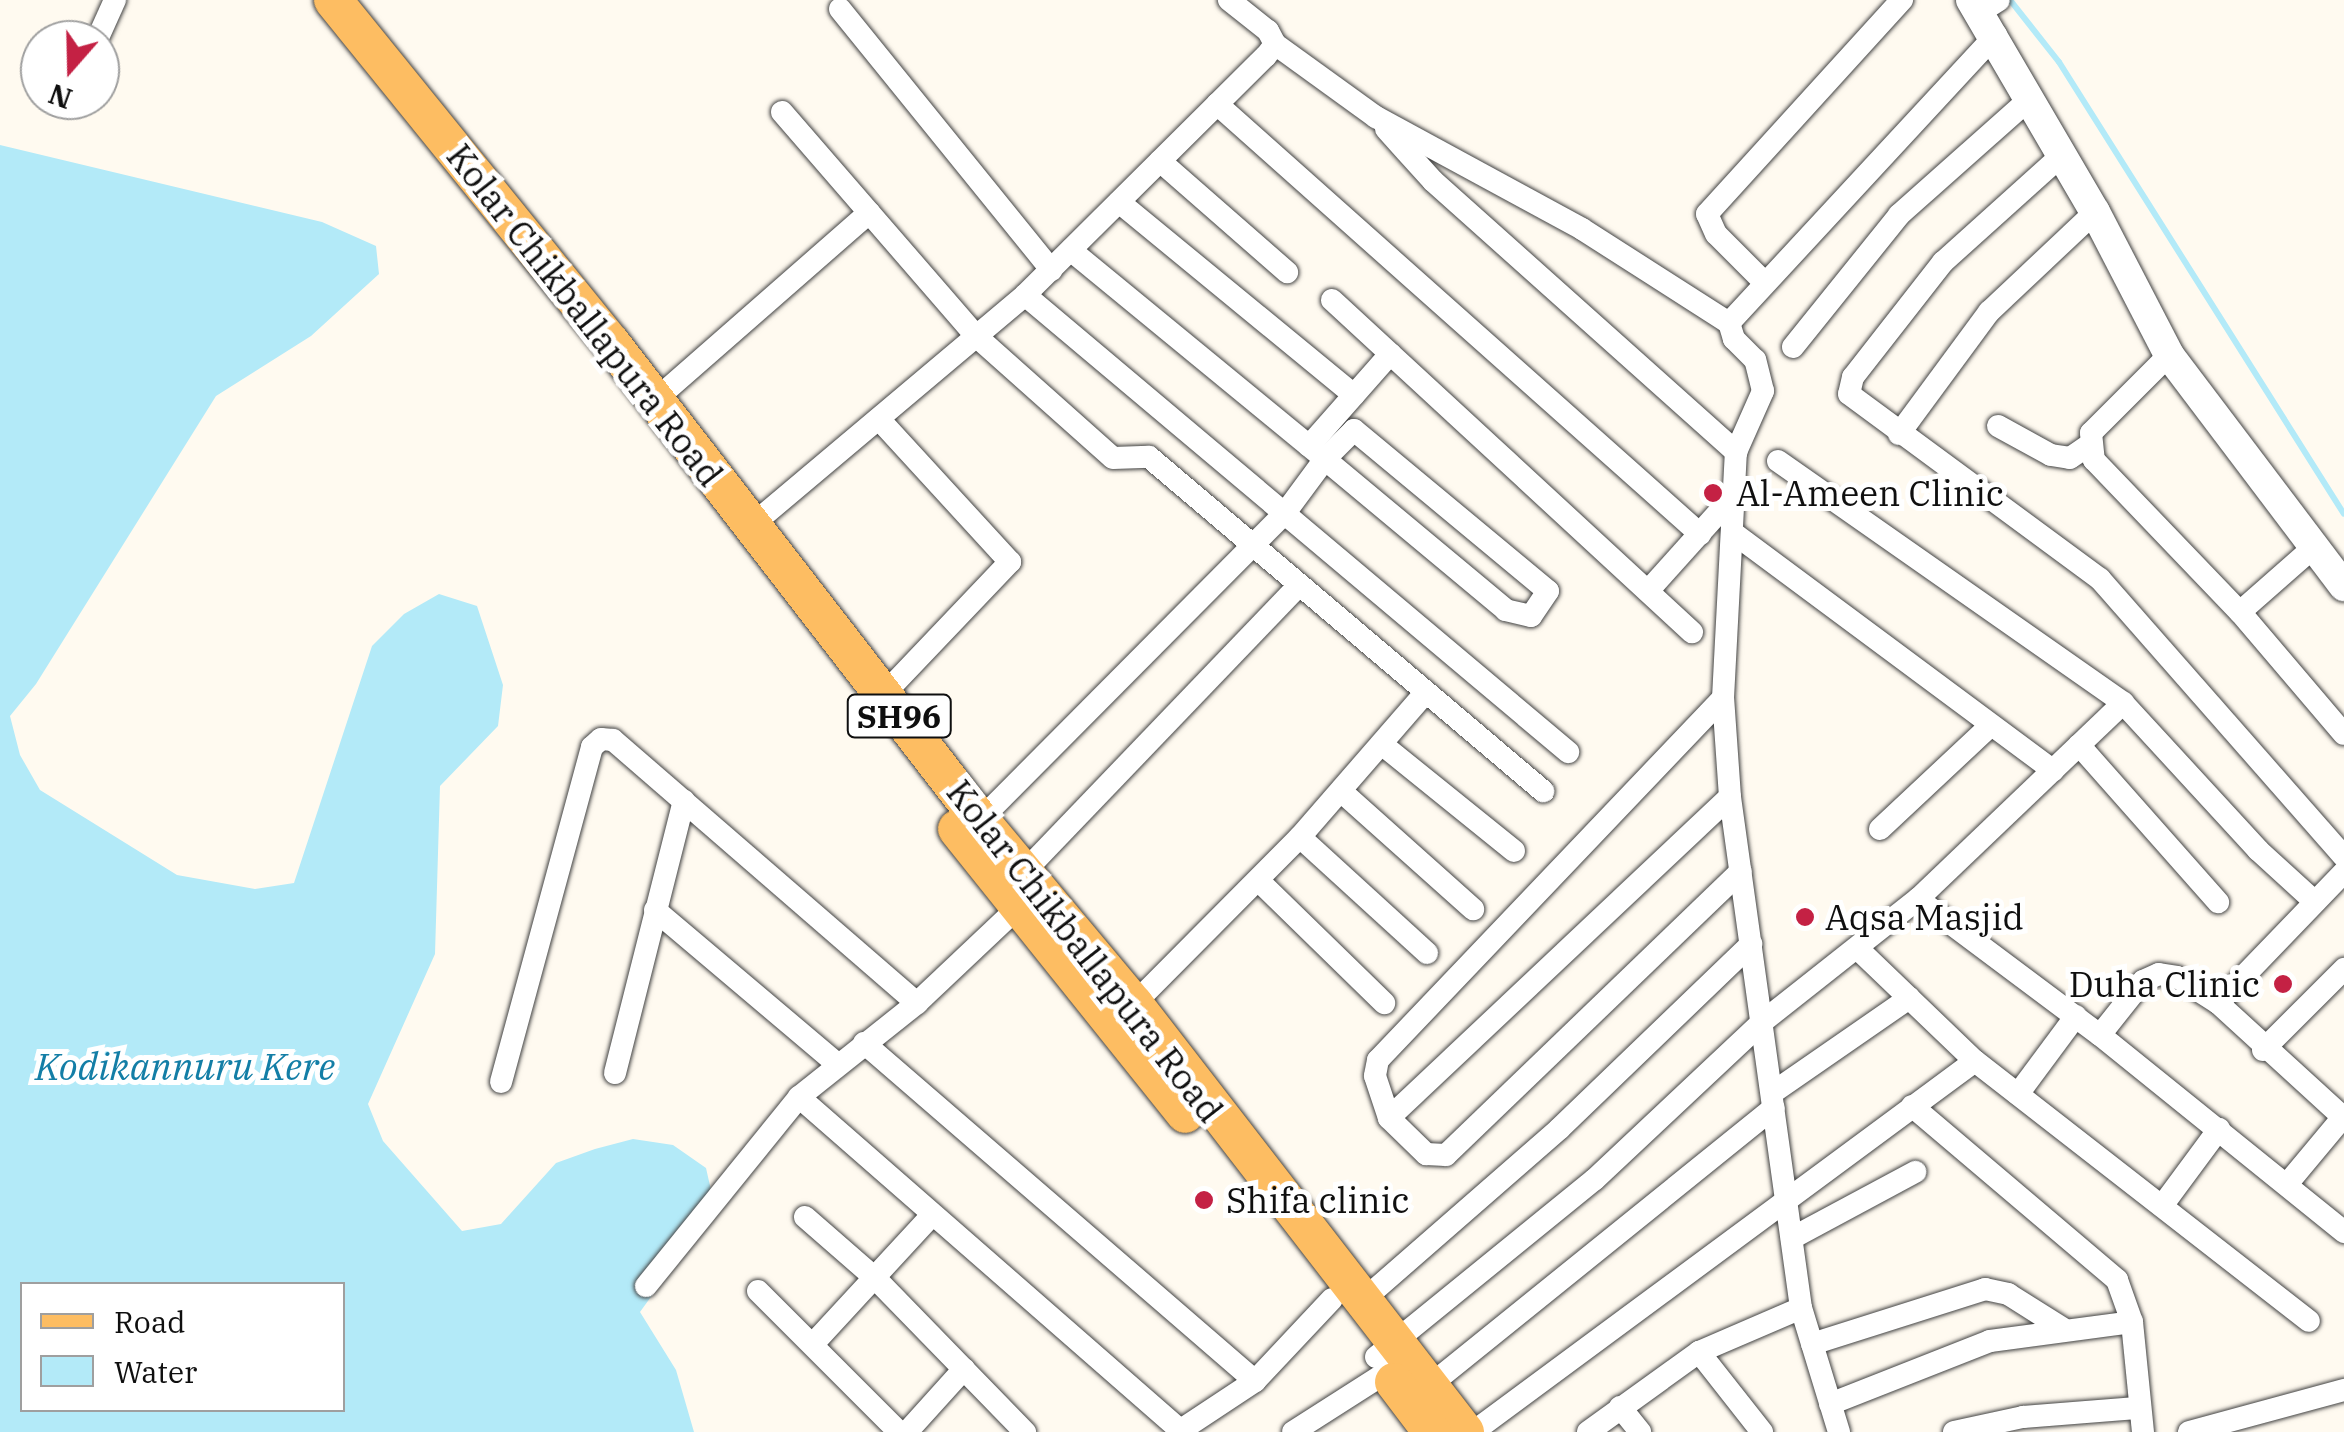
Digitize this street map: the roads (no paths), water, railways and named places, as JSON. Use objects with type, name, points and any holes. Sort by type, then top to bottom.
[{"type":"main road","name":"Kolar Chikballapura Road","points":[[304,0],[1028,889],[1347,1300]]},
{"type":"main road","name":"Kolar Chikballapura Road","points":[[333,0],[752,524],[875,705],[980,820],[1028,889],[1134,1004],[1347,1300],[1432,1432]]},
{"type":"main road","name":"Kolar Chikballapura Road","points":[[1386,1357],[1429,1386],[1466,1432]]},
{"type":"street","points":[[1229,0],[1268,31],[1275,44],[1376,117],[1582,229],[1729,323],[1734,339],[1754,360],[1763,391],[1736,452],[1723,698],[1730,797],[1801,1308],[1839,1432]]},
{"type":"street","points":[[1763,281],[1716,234],[1707,214],[1902,0]]},
{"type":"street","points":[[840,8],[1051,270]]},
{"type":"street","points":[[1729,323],[1988,10],[2031,98],[2170,355],[2344,586]]},
{"type":"street","points":[[752,524],[1025,295],[1275,44]]},
{"type":"street","points":[[1793,346],[1899,215],[2031,98]]},
{"type":"street","points":[[1216,104],[1700,534]]},
{"type":"street","points":[[782,112],[976,336],[1113,458],[1149,457],[1250,548],[1543,791]]},
{"type":"street","points":[[1376,117],[1446,194],[1736,452]]},
{"type":"street","points":[[2062,155],[1957,246],[1853,377],[1849,394],[2100,580],[2344,857]]},
{"type":"street","points":[[1160,161],[1287,272]]},
{"type":"street","points":[[1119,202],[1354,395]]},
{"type":"street","points":[[1899,434],[1990,312],[2096,212]]},
{"type":"street","points":[[654,400],[869,213]]},
{"type":"street","points":[[1071,250],[1506,610],[1524,619],[1548,595],[1538,578],[1359,429],[1318,453]]},
{"type":"street","points":[[1025,295],[1568,752]]},
{"type":"street","points":[[1332,300],[1692,632]]},
{"type":"street","points":[[980,820],[1284,513],[1354,395],[1390,354]]},
{"type":"street","points":[[2170,355],[2091,434],[2088,446],[2094,460],[2240,612],[2344,734]]},
{"type":"street","points":[[875,705],[1010,562],[879,419]]},
{"type":"street","points":[[1998,426],[2051,455],[2070,458],[2088,446]]},
{"type":"street","points":[[1778,461],[2123,703],[2258,850],[2315,902]]},
{"type":"street","points":[[1648,592],[1734,494]]},
{"type":"street","points":[[1732,532],[2053,770]]},
{"type":"street","points":[[2240,612],[2314,547]]},
{"type":"street","points":[[646,1286],[799,1096],[917,1002],[1028,889],[1297,587]]},
{"type":"street","points":[[1134,1004],[1300,838],[1384,746],[1424,693]]},
{"type":"street","points":[[1723,698],[1378,1060],[1375,1076],[1389,1118],[1426,1154],[1446,1154],[1741,871]]},
{"type":"street","points":[[1293,1432],[1594,1180],[1762,1022],[1918,899],[2123,703]]},
{"type":"street","points":[[1880,829],[1990,726]]},
{"type":"street","points":[[502,1082],[592,747],[613,740],[917,1002]]},
{"type":"street","points":[[2079,745],[2218,902]]},
{"type":"street","points":[[1384,746],[1514,851]]},
{"type":"street","points":[[1342,792],[1473,909]]},
{"type":"street","points":[[1389,1118],[1730,797]]},
{"type":"street","points":[[615,1073],[684,801]]},
{"type":"street","points":[[1300,838],[1428,954]]},
{"type":"street","points":[[2218,1003],[2344,872]]},
{"type":"street","points":[[1259,881],[1384,1003]]},
{"type":"street","points":[[1918,899],[2076,1016],[2288,1183],[2344,1232]]},
{"type":"street","points":[[655,910],[836,1063]]},
{"type":"street","points":[[799,1096],[1179,1431],[1255,1381],[1347,1300],[1559,1128],[1750,944]]},
{"type":"street","points":[[1856,948],[1976,1061],[2308,1321]]},
{"type":"street","points":[[2263,1050],[2344,969]]},
{"type":"street","points":[[2100,1035],[2143,981],[2159,974],[2218,1003],[2263,1050],[2343,1118],[2288,1183]]},
{"type":"street","points":[[1429,1386],[1773,1101],[1910,998]]},
{"type":"street","points":[[2018,1094],[2076,1016]]},
{"type":"street","points":[[864,1043],[1255,1381]]},
{"type":"street","points":[[1473,1432],[1786,1196],[1976,1061]]},
{"type":"street","points":[[1912,1106],[2117,1280],[2132,1322],[2137,1408],[2143,1432]]},
{"type":"street","points":[[2162,1206],[2219,1129]]},
{"type":"street","points":[[1792,1238],[1915,1172]]},
{"type":"street","points":[[813,1344],[932,1215]]},
{"type":"street","points":[[806,1217],[876,1279],[1025,1432]]},
{"type":"street","points":[[1812,1344],[1985,1289],[2008,1294],[2062,1328]]},
{"type":"street","points":[[758,1291],[899,1432]]},
{"type":"street","points":[[1588,1432],[1699,1352],[1801,1308]]},
{"type":"street","points":[[1830,1404],[1928,1360],[2062,1328],[2132,1322]]},
{"type":"street","points":[[1699,1352],[1762,1432]]},
{"type":"street","points":[[907,1432],[964,1368]]},
{"type":"street","points":[[2189,1432],[2344,1390]]},
{"type":"street","points":[[1620,1408],[1640,1432]]},
{"type":"street","points":[[1954,1432],[2023,1418],[2137,1408]]},
{"type":"water","name":"Kodikannuru Kere","points":[[0,145],[322,222],[376,246],[379,274],[311,336],[216,396],[36,684],[10,716],[20,755],[40,790],[177,875],[255,889],[294,883],[372,646],[404,614],[439,594],[477,606],[503,685],[498,726],[440,786],[435,954],[368,1104],[383,1141],[462,1231],[501,1224],[556,1163],[633,1139],[673,1145],[706,1168],[715,1208],[640,1312],[676,1370],[694,1432],[0,1432]]},
{"type":"waterway","points":[[2010,0],[2059,62],[2344,514]]},
{"type":"place","name":"Al-Ameen Clinic","points":[[1713,493]]},
{"type":"place","name":"Aqsa Masjid","points":[[1805,917]]},
{"type":"place","name":"Duha Clinic","points":[[2283,984]]},
{"type":"place","name":"Shifa clinic","points":[[1204,1200]]}]
